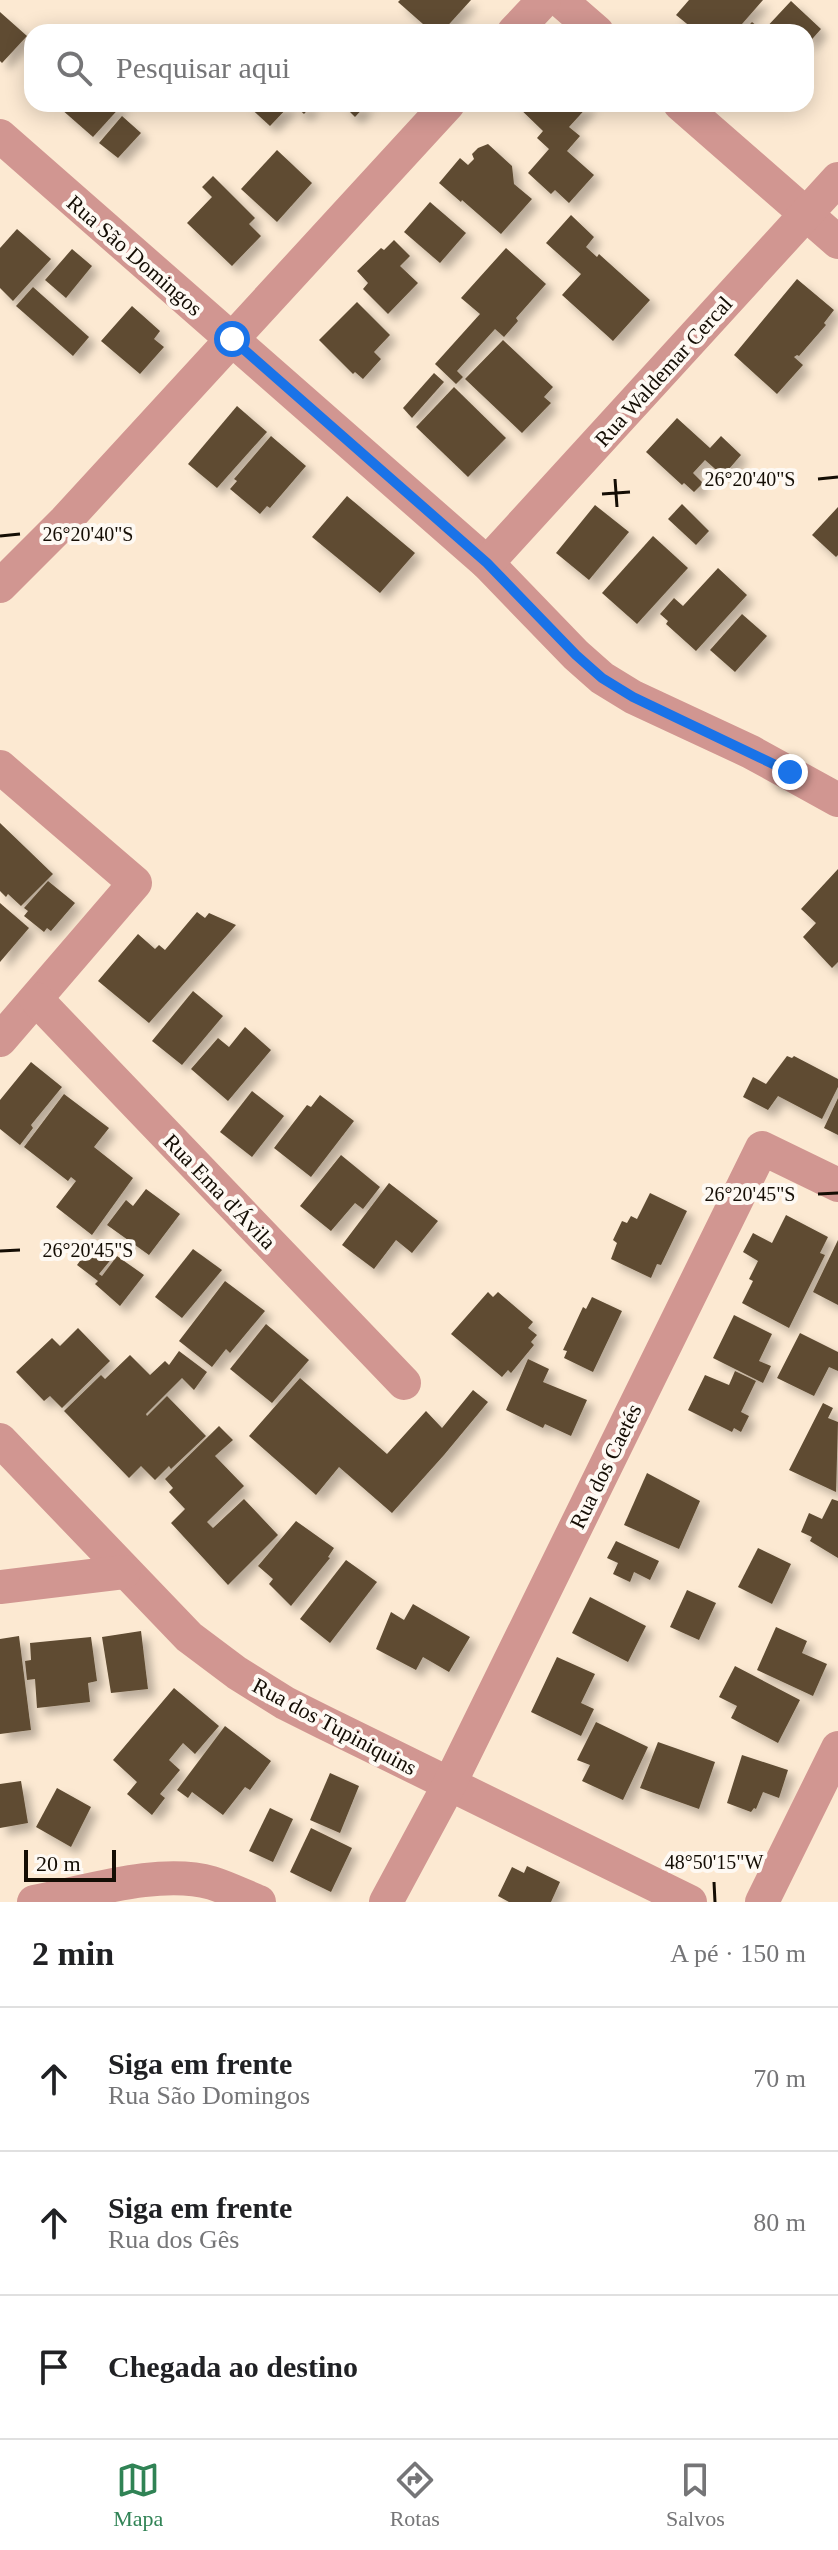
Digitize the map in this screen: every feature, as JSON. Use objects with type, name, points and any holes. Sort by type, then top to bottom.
[{"type":"street","points":[[522,24],[544,0]]},
{"type":"street","points":[[560,0],[588,24]]},
{"type":"street","points":[[0,586],[65,521],[441,112]]},
{"type":"street","points":[[689,112],[838,242]]},
{"type":"street","name":"Rua São Domingos","points":[[0,136],[487,563],[602,678],[633,697],[751,752],[838,800]]},
{"type":"street","name":"Rua Waldemar Cercal","points":[[487,563],[838,179]]},
{"type":"street","points":[[0,767],[135,883],[0,1040]]},
{"type":"street","name":"Rua Ema d'Ávila","points":[[36,999],[404,1383]]},
{"type":"street","name":"Rua dos Caetés","points":[[386,1902],[449,1785],[762,1148],[838,1185]]},
{"type":"street","name":"Rua dos Tupiniquins","points":[[0,1440],[189,1637],[237,1673],[285,1703],[690,1902]]},
{"type":"street","points":[[0,1587],[124,1572]]},
{"type":"street","points":[[762,1902],[838,1748]]},
{"type":"street","points":[[34,1902],[155,1878],[183,1878],[212,1883],[259,1902]]},
{"type":"building","points":[[471,0],[449,24],[423,24],[398,2]]},
{"type":"building","points":[[689,0],[763,0],[742,24],[687,24],[676,15]]},
{"type":"building","points":[[791,1],[821,29],[814,37],[814,24],[770,24]]},
{"type":"building","points":[[0,12],[24,33],[24,39],[2,63]]},
{"type":"building","points":[[64,112],[116,112],[93,137]]},
{"type":"building","points":[[255,112],[283,112],[270,126]]},
{"type":"building","points":[[523,112],[583,112],[569,127],[580,136],[567,151],[594,175],[569,203],[555,190],[551,194],[528,173],[549,149],[537,138],[543,131]]},
{"type":"building","points":[[122,116],[141,133],[118,158],[99,143]]},
{"type":"building","points":[[488,144],[512,166],[514,184],[532,199],[501,234],[439,183],[460,158],[468,165],[474,159],[472,154]]},
{"type":"building","points":[[277,150],[312,183],[277,222],[241,189]]},
{"type":"building","points":[[213,176],[255,218],[249,224],[261,236],[232,266],[187,223],[212,197],[202,187]]},
{"type":"building","points":[[430,202],[466,233],[440,263],[404,232]]},
{"type":"building","points":[[571,215],[594,237],[586,247],[597,257],[599,254],[650,300],[613,341],[562,295],[581,274],[546,243]]},
{"type":"building","points":[[17,229],[51,259],[13,301],[0,288],[0,248]]},
{"type":"building","points":[[394,240],[410,256],[400,266],[418,283],[388,314],[363,289],[368,283],[357,271]]},
{"type":"building","points":[[506,248],[546,284],[504,337],[495,329],[457,371],[463,377],[456,384],[435,364],[480,314],[461,298]]},
{"type":"building","points":[[72,249],[92,266],[66,298],[45,280]]},
{"type":"building","points":[[797,279],[834,310],[824,323],[826,325],[799,356],[794,357],[803,365],[777,394],[734,355]]},
{"type":"building","points":[[33,287],[89,337],[73,356],[16,306]]},
{"type":"building","points":[[357,302],[390,335],[374,352],[381,359],[363,379],[355,372],[353,374],[319,340]]},
{"type":"building","points":[[132,306],[160,331],[154,339],[164,347],[140,374],[101,341]]},
{"type":"building","points":[[503,340],[553,387],[544,397],[551,403],[522,433],[465,379]]},
{"type":"building","points":[[434,373],[444,382],[412,418],[403,408]]},
{"type":"building","points":[[454,387],[506,438],[468,477],[416,427]]},
{"type":"building","points":[[237,406],[267,432],[217,488],[188,464]]},
{"type":"building","points":[[677,418],[710,448],[721,436],[741,455],[723,476],[705,460],[693,473],[703,483],[694,492],[646,452]]},
{"type":"building","points":[[271,436],[306,466],[270,508],[267,506],[260,514],[230,489],[237,481],[234,479]]},
{"type":"building","points":[[347,496],[415,553],[380,593],[312,537]]},
{"type":"building","points":[[682,504],[709,531],[696,545],[668,519]]},
{"type":"building","points":[[595,505],[629,532],[589,580],[556,553]]},
{"type":"building","points":[[838,507],[838,555],[836,557],[812,535]]},
{"type":"building","points":[[653,536],[688,568],[637,624],[602,593]]},
{"type":"building","points":[[718,568],[747,595],[696,651],[666,624],[668,621],[660,614],[674,598],[683,606]]},
{"type":"building","points":[[742,614],[767,636],[735,672],[710,650]]},
{"type":"building","points":[[0,823],[53,874],[21,906],[0,891]]},
{"type":"building","points":[[838,869],[838,962],[832,968],[803,937],[816,923],[801,909]]},
{"type":"building","points":[[48,881],[75,903],[51,931],[47,928],[44,932],[24,916],[28,911],[24,908]]},
{"type":"building","points":[[0,903],[29,928],[0,962]]},
{"type":"building","points":[[197,912],[205,918],[209,913],[236,925],[149,1023],[98,981],[138,934],[155,949],[159,945],[165,950]]},
{"type":"building","points":[[193,991],[223,1016],[182,1065],[152,1041]]},
{"type":"building","points":[[245,1027],[271,1050],[228,1101],[191,1069],[218,1038],[229,1047]]},
{"type":"building","points":[[787,1056],[794,1056],[838,1079],[838,1087],[822,1119],[778,1096],[768,1110],[743,1097],[753,1077],[766,1084]]},
{"type":"building","points":[[31,1062],[62,1087],[31,1125],[33,1128],[20,1145],[0,1129],[0,1100]]},
{"type":"building","points":[[252,1091],[284,1116],[252,1157],[220,1132]]},
{"type":"building","points":[[64,1094],[109,1128],[94,1147],[133,1178],[92,1235],[56,1207],[76,1181],[71,1177],[68,1181],[24,1147]]},
{"type":"building","points":[[320,1095],[354,1121],[311,1177],[274,1148],[307,1105],[311,1107]]},
{"type":"building","points":[[838,1098],[838,1135],[824,1128]]},
{"type":"building","points":[[341,1155],[380,1187],[363,1209],[355,1203],[331,1231],[300,1206]]},
{"type":"building","points":[[389,1183],[438,1221],[412,1253],[396,1240],[374,1269],[342,1245]]},
{"type":"building","points":[[146,1189],[180,1214],[149,1255],[107,1225],[126,1200],[133,1206]]},
{"type":"building","points":[[650,1193],[687,1211],[661,1265],[657,1264],[651,1278],[611,1259],[617,1243],[613,1240],[622,1221],[627,1223],[631,1216],[637,1219]]},
{"type":"building","points":[[786,1215],[828,1237],[820,1253],[825,1255],[789,1328],[742,1303],[753,1281],[749,1279],[758,1261],[743,1252],[753,1233],[772,1243]]},
{"type":"building","points":[[838,1240],[838,1305],[813,1292]]},
{"type":"building","points":[[94,1242],[113,1257],[99,1274],[102,1276],[117,1256],[144,1275],[120,1306],[95,1284],[98,1281],[77,1265]]},
{"type":"building","points":[[193,1249],[222,1270],[182,1318],[155,1297]]},
{"type":"building","points":[[225,1281],[265,1311],[230,1353],[226,1349],[212,1367],[179,1341]]},
{"type":"building","points":[[488,1292],[493,1297],[498,1292],[533,1322],[528,1328],[537,1335],[531,1342],[534,1345],[511,1373],[508,1370],[502,1377],[451,1334]]},
{"type":"building","points":[[592,1297],[622,1311],[593,1372],[564,1358],[567,1351],[563,1350],[583,1307],[586,1309]]},
{"type":"building","points":[[734,1315],[772,1334],[759,1361],[771,1366],[763,1383],[713,1358]]},
{"type":"building","points":[[266,1324],[309,1360],[272,1403],[230,1369]]},
{"type":"building","points":[[78,1328],[110,1361],[62,1408],[50,1396],[44,1401],[16,1372],[52,1338],[60,1346]]},
{"type":"building","points":[[800,1333],[838,1352],[838,1371],[829,1367],[814,1396],[777,1378]]},
{"type":"building","points":[[179,1351],[207,1372],[194,1390],[182,1378],[146,1414],[167,1396],[206,1436],[155,1480],[141,1466],[129,1478],[64,1411],[101,1375],[105,1379],[130,1355],[150,1375],[165,1361],[169,1365]]},
{"type":"building","points":[[528,1359],[549,1369],[543,1382],[587,1400],[571,1436],[545,1424],[543,1428],[506,1410]]},
{"type":"building","points":[[735,1371],[756,1381],[741,1412],[749,1416],[741,1432],[734,1428],[732,1432],[688,1410],[705,1375],[729,1385]]},
{"type":"building","points":[[300,1378],[387,1454],[426,1411],[442,1428],[473,1390],[488,1402],[392,1513],[339,1467],[316,1495],[249,1436]]},
{"type":"building","points":[[823,1403],[833,1408],[828,1418],[838,1422],[836,1492],[789,1470]]},
{"type":"building","points":[[219,1426],[233,1440],[215,1456],[244,1486],[207,1522],[213,1528],[244,1499],[278,1535],[228,1585],[171,1523],[185,1509],[169,1492],[173,1488],[165,1479]]},
{"type":"building","points":[[647,1473],[700,1501],[679,1549],[624,1525]]},
{"type":"building","points":[[832,1499],[838,1501],[838,1558],[801,1532],[809,1513],[822,1519]]},
{"type":"building","points":[[296,1521],[334,1548],[330,1558],[291,1606],[269,1584],[273,1579],[258,1566]]},
{"type":"building","points":[[616,1541],[659,1561],[650,1580],[634,1572],[630,1582],[613,1574],[618,1563],[607,1558]]},
{"type":"building","points":[[758,1548],[791,1564],[772,1604],[738,1587]]},
{"type":"building","points":[[346,1560],[377,1582],[330,1643],[300,1619]]},
{"type":"building","points":[[687,1590],[716,1603],[699,1640],[670,1627]]},
{"type":"building","points":[[590,1597],[646,1626],[628,1662],[572,1633]]},
{"type":"building","points":[[413,1604],[470,1637],[449,1672],[423,1657],[416,1670],[376,1649],[391,1612],[404,1620]]},
{"type":"building","points":[[776,1627],[807,1641],[802,1653],[827,1664],[813,1696],[757,1670]]},
{"type":"building","points":[[141,1631],[148,1689],[111,1693],[102,1637]]},
{"type":"building","points":[[19,1636],[31,1730],[0,1734],[0,1639]]},
{"type":"building","points":[[91,1637],[97,1681],[88,1683],[90,1702],[37,1708],[35,1679],[27,1680],[25,1661],[31,1660],[30,1643]]},
{"type":"building","points":[[557,1657],[595,1674],[581,1703],[594,1709],[581,1736],[531,1712]]},
{"type":"building","points":[[735,1666],[800,1700],[778,1743],[731,1718],[737,1706],[719,1697]]},
{"type":"building","points":[[174,1688],[219,1726],[195,1754],[183,1743],[169,1760],[180,1770],[160,1794],[165,1798],[152,1815],[127,1794],[137,1782],[113,1760]]},
{"type":"building","points":[[596,1722],[648,1747],[623,1800],[582,1781],[590,1765],[577,1760]]},
{"type":"building","points":[[225,1726],[271,1761],[250,1790],[245,1787],[223,1815],[192,1792],[188,1798],[177,1790]]},
{"type":"building","points":[[658,1742],[715,1762],[699,1809],[640,1788]]},
{"type":"building","points":[[742,1755],[788,1770],[779,1798],[763,1792],[756,1809],[751,1812],[727,1803]]},
{"type":"building","points":[[330,1773],[359,1786],[340,1833],[310,1820]]},
{"type":"building","points":[[21,1781],[28,1823],[0,1828],[0,1784]]},
{"type":"building","points":[[57,1788],[91,1807],[71,1847],[36,1827]]},
{"type":"building","points":[[270,1808],[293,1819],[273,1862],[249,1851]]},
{"type":"building","points":[[311,1828],[352,1848],[331,1892],[290,1872]]},
{"type":"building","points":[[527,1866],[560,1882],[551,1902],[509,1902],[498,1896],[512,1867],[524,1873]]},
{"type":"route","points":[[232,339],[487,563],[602,678],[633,697],[790,772]]}]
